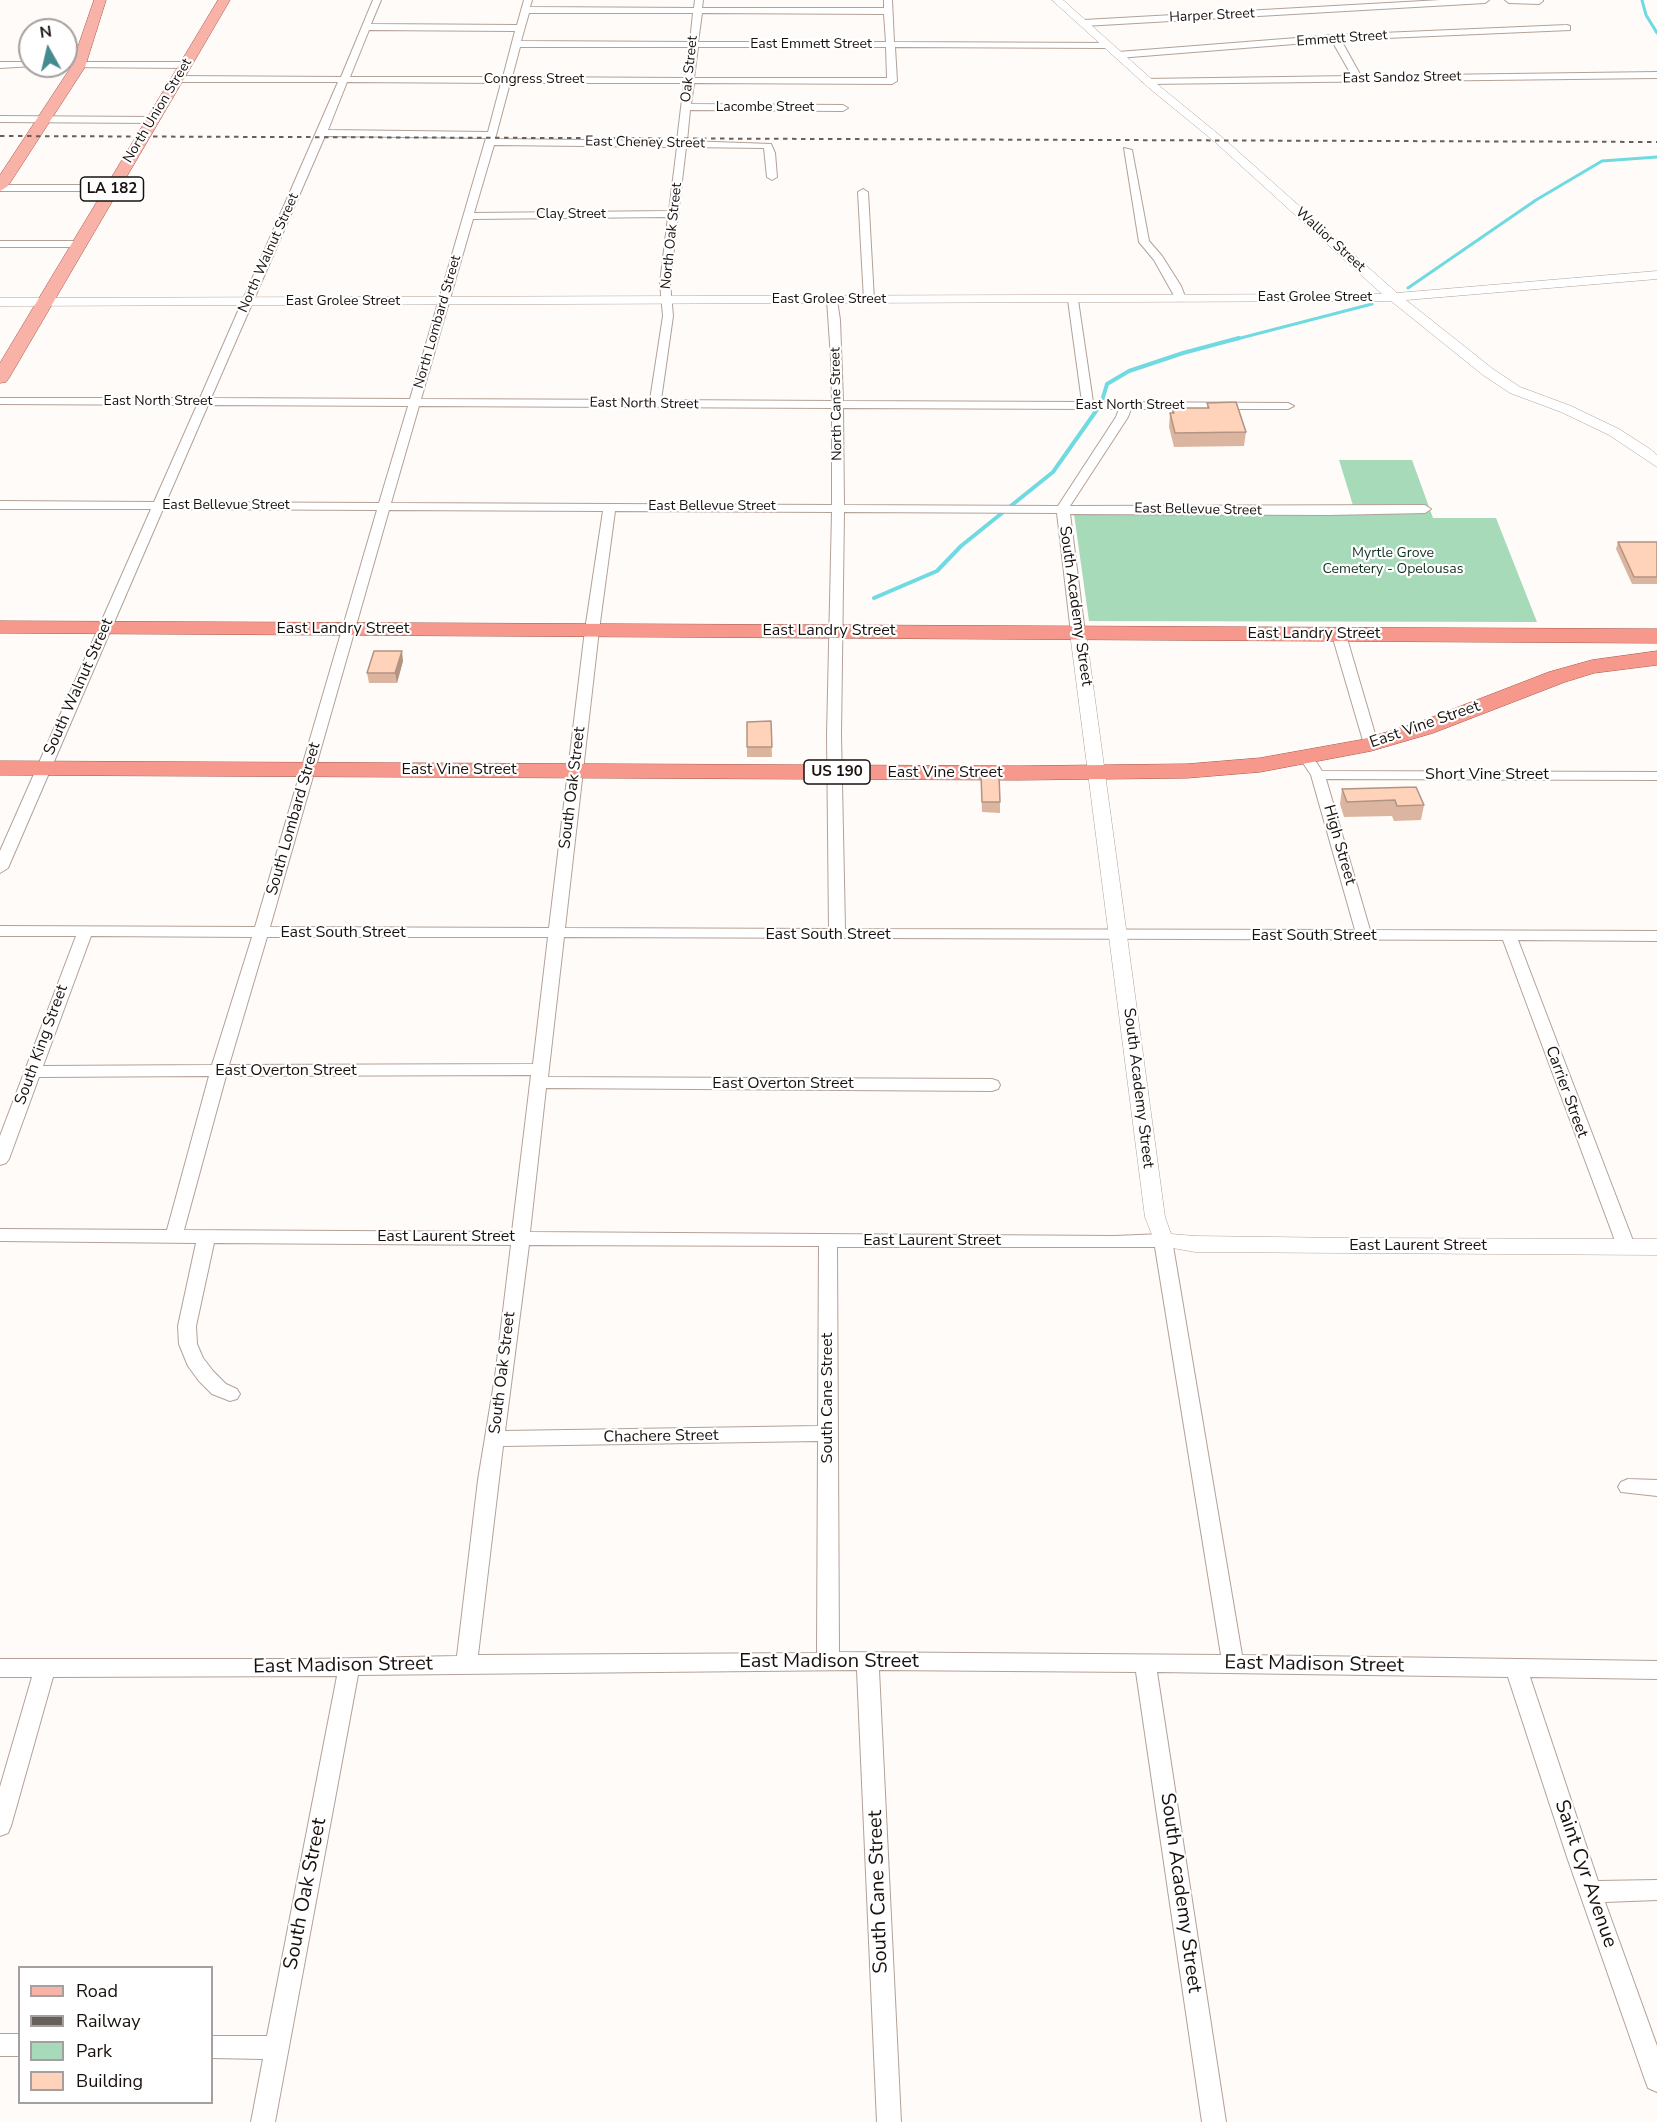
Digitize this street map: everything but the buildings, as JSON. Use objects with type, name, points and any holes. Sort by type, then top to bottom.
[{"type":"highway","name":"East Landry Street","points":[[0,627],[1657,636]]},
{"type":"highway","points":[[1525,636],[1551,646],[1566,657],[1567,668],[1557,677]]},
{"type":"highway","name":"East Vine Street","points":[[0,768],[1097,773],[1312,766],[1371,744],[1425,728],[1557,677],[1592,667],[1657,658]]},
{"type":"main road","points":[[78,51],[99,0]]},
{"type":"main road","name":"North Union Street","points":[[0,378],[224,0]]},
{"type":"main road","points":[[0,187],[44,119],[65,78]]},
{"type":"street","name":"North Walnut Street","points":[[158,506],[377,0]]},
{"type":"street","name":"North Lombard Street","points":[[384,507],[469,216],[528,0]]},
{"type":"street","name":"Oak Street","points":[[682,141],[699,0]]},
{"type":"street","points":[[888,0],[889,45]]},
{"type":"street","name":"Wallior Street","points":[[1057,0],[1148,81],[1220,140],[1396,297],[1505,384],[1606,428],[1657,463]]},
{"type":"street","name":"Harper Street","points":[[1084,23],[1485,0]]},
{"type":"street","points":[[1509,0],[1539,1]]},
{"type":"street","points":[[526,10],[889,11]]},
{"type":"street","points":[[366,27],[520,28]]},
{"type":"street","name":"Emmett Street","points":[[1118,55],[1335,39],[1567,28]]},
{"type":"street","points":[[1335,39],[1358,79]]},
{"type":"street","name":"East Emmett Street","points":[[515,44],[1107,45]]},
{"type":"street","name":"Congress Street","points":[[176,79],[892,81],[889,45]]},
{"type":"street","points":[[0,65],[18,65]]},
{"type":"street","points":[[78,65],[185,65]]},
{"type":"street","name":"East Sandoz Street","points":[[1148,81],[1657,75]]},
{"type":"street","name":"Lacombe Street","points":[[686,108],[843,108]]},
{"type":"street","points":[[0,120],[152,120]]},
{"type":"street","name":"East Cheney Street","points":[[321,133],[682,141],[768,146],[772,177]]},
{"type":"street","name":"North Oak Street","points":[[655,404],[664,353],[667,301],[665,283],[682,141]]},
{"type":"street","points":[[1127,150],[1144,242],[1158,258],[1176,286],[1181,299]]},
{"type":"street","points":[[0,187],[112,188]]},
{"type":"street","points":[[863,192],[869,300]]},
{"type":"street","name":"Clay Street","points":[[469,216],[674,214]]},
{"type":"street","points":[[0,244],[79,244]]},
{"type":"street","name":"East Grolee Street","points":[[0,302],[1073,300],[1396,297],[1657,275]]},
{"type":"street","name":"North Cane Street","points":[[832,300],[836,320],[838,507]]},
{"type":"street","points":[[1073,300],[1091,406]]},
{"type":"street","name":"East North Street","points":[[0,401],[1288,406]]},
{"type":"street","points":[[1063,508],[1122,417],[1126,406]]},
{"type":"street","name":"East Bellevue Street","points":[[0,505],[1063,508],[1316,511],[1425,509]]},
{"type":"street","name":"South Walnut Street","points":[[0,868],[158,506]]},
{"type":"street","name":"South Lombard Street","points":[[174,1236],[219,1071],[384,507]]},
{"type":"street","name":"South Oak Street","points":[[467,1664],[592,630],[610,507]]},
{"type":"street","points":[[837,935],[834,772],[838,507]]},
{"type":"street","name":"South Academy Street","points":[[1063,508],[1155,1217],[1163,1240],[1233,1664]]},
{"type":"street","points":[[1339,635],[1371,744]]},
{"type":"street","name":"Short Vine Street","points":[[1312,766],[1657,776]]},
{"type":"street","name":"High Street","points":[[1312,766],[1364,936]]},
{"type":"street","name":"East South Street","points":[[0,931],[1657,936]]},
{"type":"street","name":"South King Street","points":[[0,1159],[85,932]]},
{"type":"street","name":"Carrier Street","points":[[1509,936],[1626,1246]]},
{"type":"street","name":"East Overton Street","points":[[32,1072],[219,1071],[992,1085]]},
{"type":"street","points":[[0,1235],[174,1236]]},
{"type":"street","points":[[207,1235],[187,1326],[188,1344],[195,1361],[206,1376],[219,1389],[230,1394]]},
{"type":"street","name":"East Laurent Street","points":[[174,1236],[828,1241],[1114,1242],[1163,1240],[1195,1244],[1300,1246],[1657,1247]]},
{"type":"street","name":"South Cane Street","points":[[828,1241],[828,1663]]},
{"type":"street","name":"Chachere Street","points":[[495,1439],[828,1433]]},
{"type":"street","points":[[1628,1487],[1657,1488]]},
{"type":"street","name":"South Cane Street","points":[[867,1661],[871,1695],[889,2122]]},
{"type":"street","name":"East Madison Street","points":[[0,1668],[867,1661],[1657,1670]]},
{"type":"street","name":"South Academy Street","points":[[1145,1664],[1214,2122]]},
{"type":"street","name":"South Oak Street","points":[[263,2122],[349,1666]]},
{"type":"street","points":[[0,1826],[45,1668]]},
{"type":"street","name":"Saint Cyr Avenue","points":[[1516,1668],[1657,2080]]},
{"type":"street","points":[[1592,1893],[1657,1890]]},
{"type":"street","points":[[0,2045],[18,2045]]},
{"type":"street","points":[[213,2047],[277,2048]]},
{"type":"green space","name":"Myrtle Grove Cemetery - Opelousas","points":[[1339,460],[1412,460],[1433,518],[1496,518],[1537,622],[1089,621],[1074,514],[1356,515]]},
{"type":"waterway","points":[[1642,0],[1646,15],[1657,33]]},
{"type":"waterway","points":[[1408,288],[1536,200],[1602,161],[1657,157]]},
{"type":"waterway","points":[[1233,340],[1372,304]]},
{"type":"waterway","points":[[874,598],[937,571],[961,546],[1053,472],[1101,404],[1107,384],[1129,371],[1239,338]]},
{"type":"railway","points":[[0,136],[1657,142]]}]
